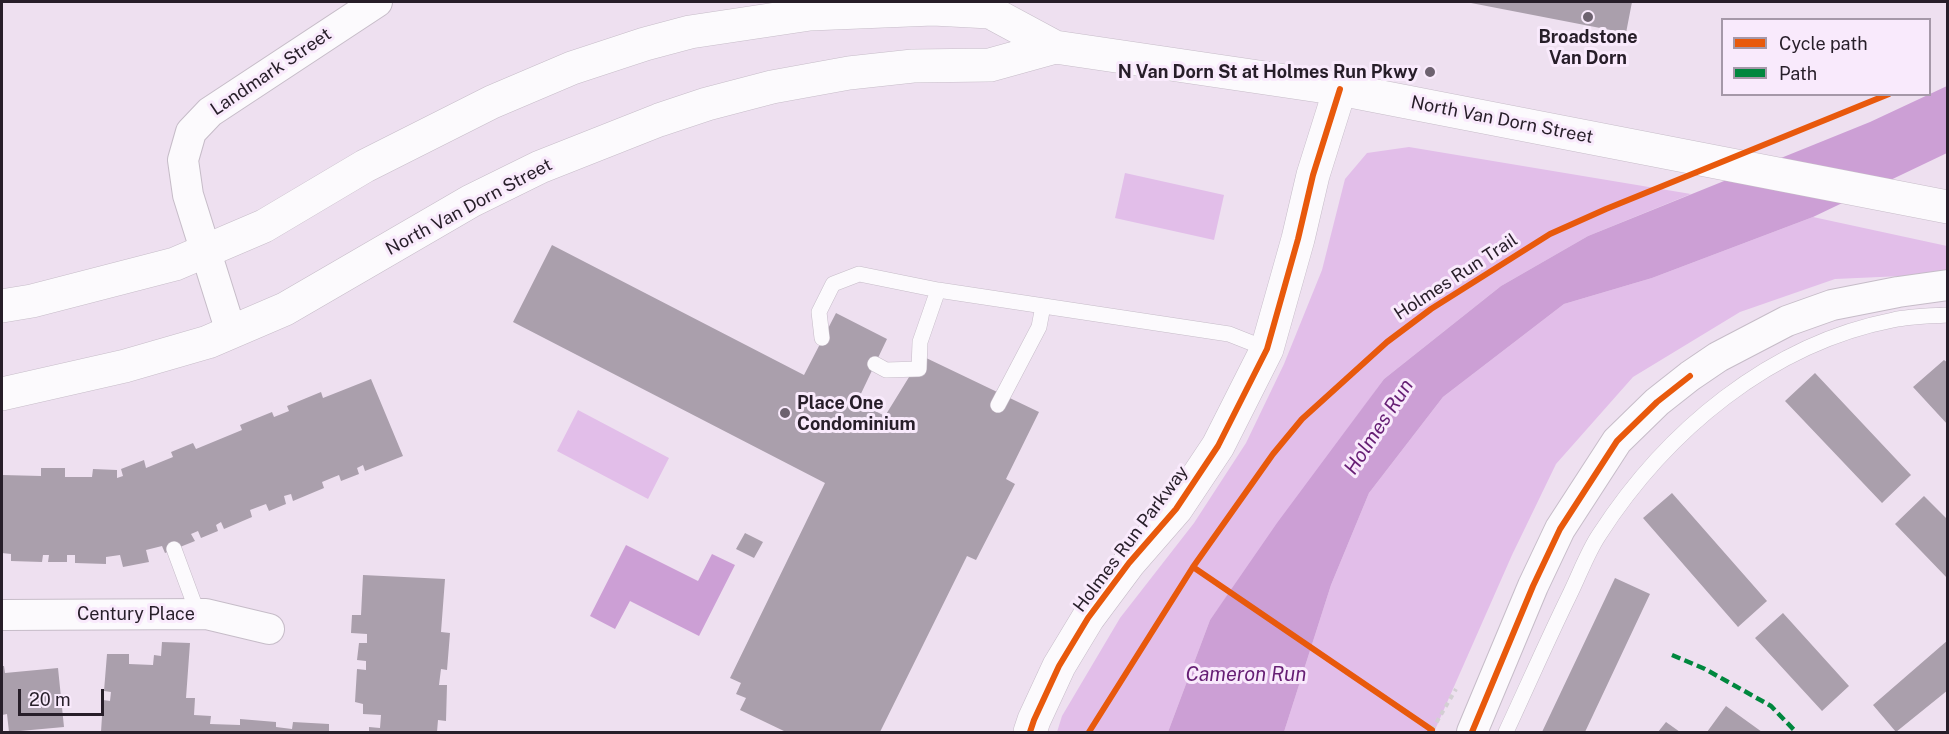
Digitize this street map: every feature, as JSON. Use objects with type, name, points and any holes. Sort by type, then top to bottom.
[{"type":"main road","name":"North Van Dorn Street","points":[[2,306],[32,301],[175,264],[264,226],[365,166],[492,102],[572,68],[690,32],[810,14],[944,10],[990,12],[1055,47],[1340,89],[1947,207]]},
{"type":"main road","name":"North Van Dorn Street","points":[[2,394],[125,366],[207,342],[231,332],[285,309],[471,201],[540,167],[658,120],[772,87],[849,73],[913,66],[990,64],[1055,47]]},
{"type":"main road","name":"Holmes Run Parkway","points":[[1030,732],[1059,666],[1088,618],[1129,562],[1182,500],[1218,446],[1267,349],[1313,175],[1340,89]]},
{"type":"street","name":"Landmark Street","points":[[231,332],[188,195],[183,160],[191,132],[210,112],[377,2]]},
{"type":"street","points":[[1474,728],[1533,586],[1560,529],[1617,441],[1657,402],[1690,376],[1728,352],[1787,321],[1832,305],[1947,285]]},
{"type":"street","name":"Century Place","points":[[2,615],[198,614],[269,629]]},
{"type":"lane","points":[[822,338],[819,312],[834,284],[859,274],[938,290],[1229,334],[1267,349]]},
{"type":"lane","points":[[875,364],[886,370],[920,369],[920,342],[938,290]]},
{"type":"lane","points":[[998,405],[1039,327],[1043,306]]},
{"type":"lane","points":[[1506,732],[1598,537],[1629,491],[1681,434],[1749,380],[1801,350],[1849,332],[1894,319],[1947,315]]},
{"type":"lane","points":[[174,549],[198,614]]},
{"type":"path","points":[[1446,706],[1474,728]]},
{"type":"shaded area","points":[[1409,147],[1691,194],[1588,236],[1501,286],[1384,379],[1210,620],[1168,732],[1057,732],[1062,716],[1120,618],[1194,523],[1246,443],[1284,364],[1322,270],[1345,179],[1367,153]]},
{"type":"shaded area","points":[[1125,173],[1224,195],[1214,240],[1115,218]]},
{"type":"shaded area","points":[[1813,217],[1947,246],[1947,274],[1835,279],[1740,312],[1633,377],[1556,464],[1512,555],[1434,732],[1284,732],[1331,585],[1369,493],[1443,397],[1564,304],[1652,278]]},
{"type":"shaded area","points":[[578,410],[669,458],[648,499],[557,451]]},
{"type":"water","name":"Cameron Run","points":[[1947,86],[1947,153],[1813,217],[1652,278],[1564,304],[1443,397],[1369,493],[1331,585],[1284,732],[1168,732],[1210,620],[1277,523],[1384,379],[1501,286],[1588,236],[1870,122],[1926,96],[1931,96],[1931,93]]},
{"type":"water","points":[[626,545],[698,581],[712,554],[735,565],[699,636],[630,601],[615,629],[590,616]]},
{"type":"building","name":"Broadstone Van Dorn","points":[[1471,2],[1632,2],[1626,33]]},
{"type":"building","points":[[552,245],[804,375],[836,313],[887,339],[857,402],[885,416],[922,356],[1039,412],[1006,479],[1015,484],[976,560],[967,556],[880,732],[786,732],[740,710],[746,698],[736,694],[741,683],[730,678],[825,483],[513,322]]},
{"type":"building","points":[[1944,360],[1948,363],[1948,425],[1913,387]]},
{"type":"building","points":[[1815,373],[1911,475],[1882,503],[1785,401]]},
{"type":"building","points":[[371,379],[403,456],[365,471],[363,465],[357,468],[359,474],[341,481],[339,475],[322,482],[324,488],[293,501],[291,494],[284,496],[286,504],[269,511],[266,504],[250,510],[252,517],[224,529],[221,522],[216,525],[218,531],[201,538],[198,531],[191,534],[195,541],[165,553],[162,546],[146,550],[149,562],[123,567],[120,555],[106,557],[106,564],[75,563],[75,555],[67,555],[67,562],[48,562],[49,555],[43,555],[42,562],[11,561],[11,554],[2,553],[2,475],[41,476],[41,468],[65,468],[65,477],[92,477],[93,469],[117,470],[117,478],[123,476],[121,469],[144,460],[146,468],[173,457],[171,452],[193,443],[196,449],[242,430],[240,425],[272,412],[274,417],[289,411],[287,406],[321,392],[323,398]]},
{"type":"building","points":[[1672,493],[1767,601],[1738,627],[1643,518]]},
{"type":"building","points":[[1924,496],[1948,520],[1948,579],[1895,524]]},
{"type":"building","points":[[745,533],[763,542],[754,558],[736,549]]},
{"type":"building","points":[[363,575],[445,579],[441,632],[450,633],[447,670],[441,669],[439,685],[447,685],[446,721],[438,720],[437,732],[369,732],[369,727],[380,728],[381,715],[363,714],[363,704],[355,702],[357,669],[366,670],[366,661],[357,660],[359,643],[367,643],[367,634],[351,633],[352,615],[361,615]]},
{"type":"building","points":[[1615,578],[1650,594],[1585,732],[1542,732]]},
{"type":"building","points":[[1783,613],[1849,686],[1822,711],[1755,638]]},
{"type":"building","points":[[1948,640],[1948,690],[1896,732],[1873,705]]},
{"type":"building","points":[[162,642],[190,643],[186,698],[195,698],[194,715],[211,716],[210,724],[240,725],[240,719],[276,722],[276,727],[292,729],[293,722],[329,724],[329,732],[101,732],[103,700],[110,701],[111,692],[104,691],[107,654],[129,654],[129,664],[153,665],[154,655],[161,656]]},
{"type":"building","points":[[2,666],[4,666],[5,673],[58,668],[64,727],[9,732],[7,714],[2,715]]},
{"type":"building","points":[[1726,706],[1762,732],[1707,732]]},
{"type":"building","points":[[1666,722],[1680,732],[1658,732]]},
{"type":"marked path","points":[[1672,655],[1705,669],[1771,706],[1796,732]]},
{"type":"cycle path","points":[[1030,732],[1059,666],[1088,618],[1129,563],[1176,509],[1218,446],[1267,349],[1298,239],[1313,175],[1340,89]]},
{"type":"cycle path","name":"Holmes Run Trail","points":[[1089,732],[1193,567],[1273,454],[1302,419],[1387,342],[1431,309],[1550,234],[1884,96]]},
{"type":"cycle path","points":[[1472,732],[1533,586],[1560,529],[1617,441],[1657,402],[1690,376]]},
{"type":"cycle path","points":[[1193,567],[1432,730],[1430,732]]},
{"type":"place","name":"Broadstone Van Dorn","points":[[1588,17]]},
{"type":"place","name":"N Van Dorn St at Holmes Run Pkwy","points":[[1430,72]]},
{"type":"place","name":"Place One Condominium","points":[[785,413]]},
{"type":"water label","name":"Holmes Run","points":[[1379,427]]}]
